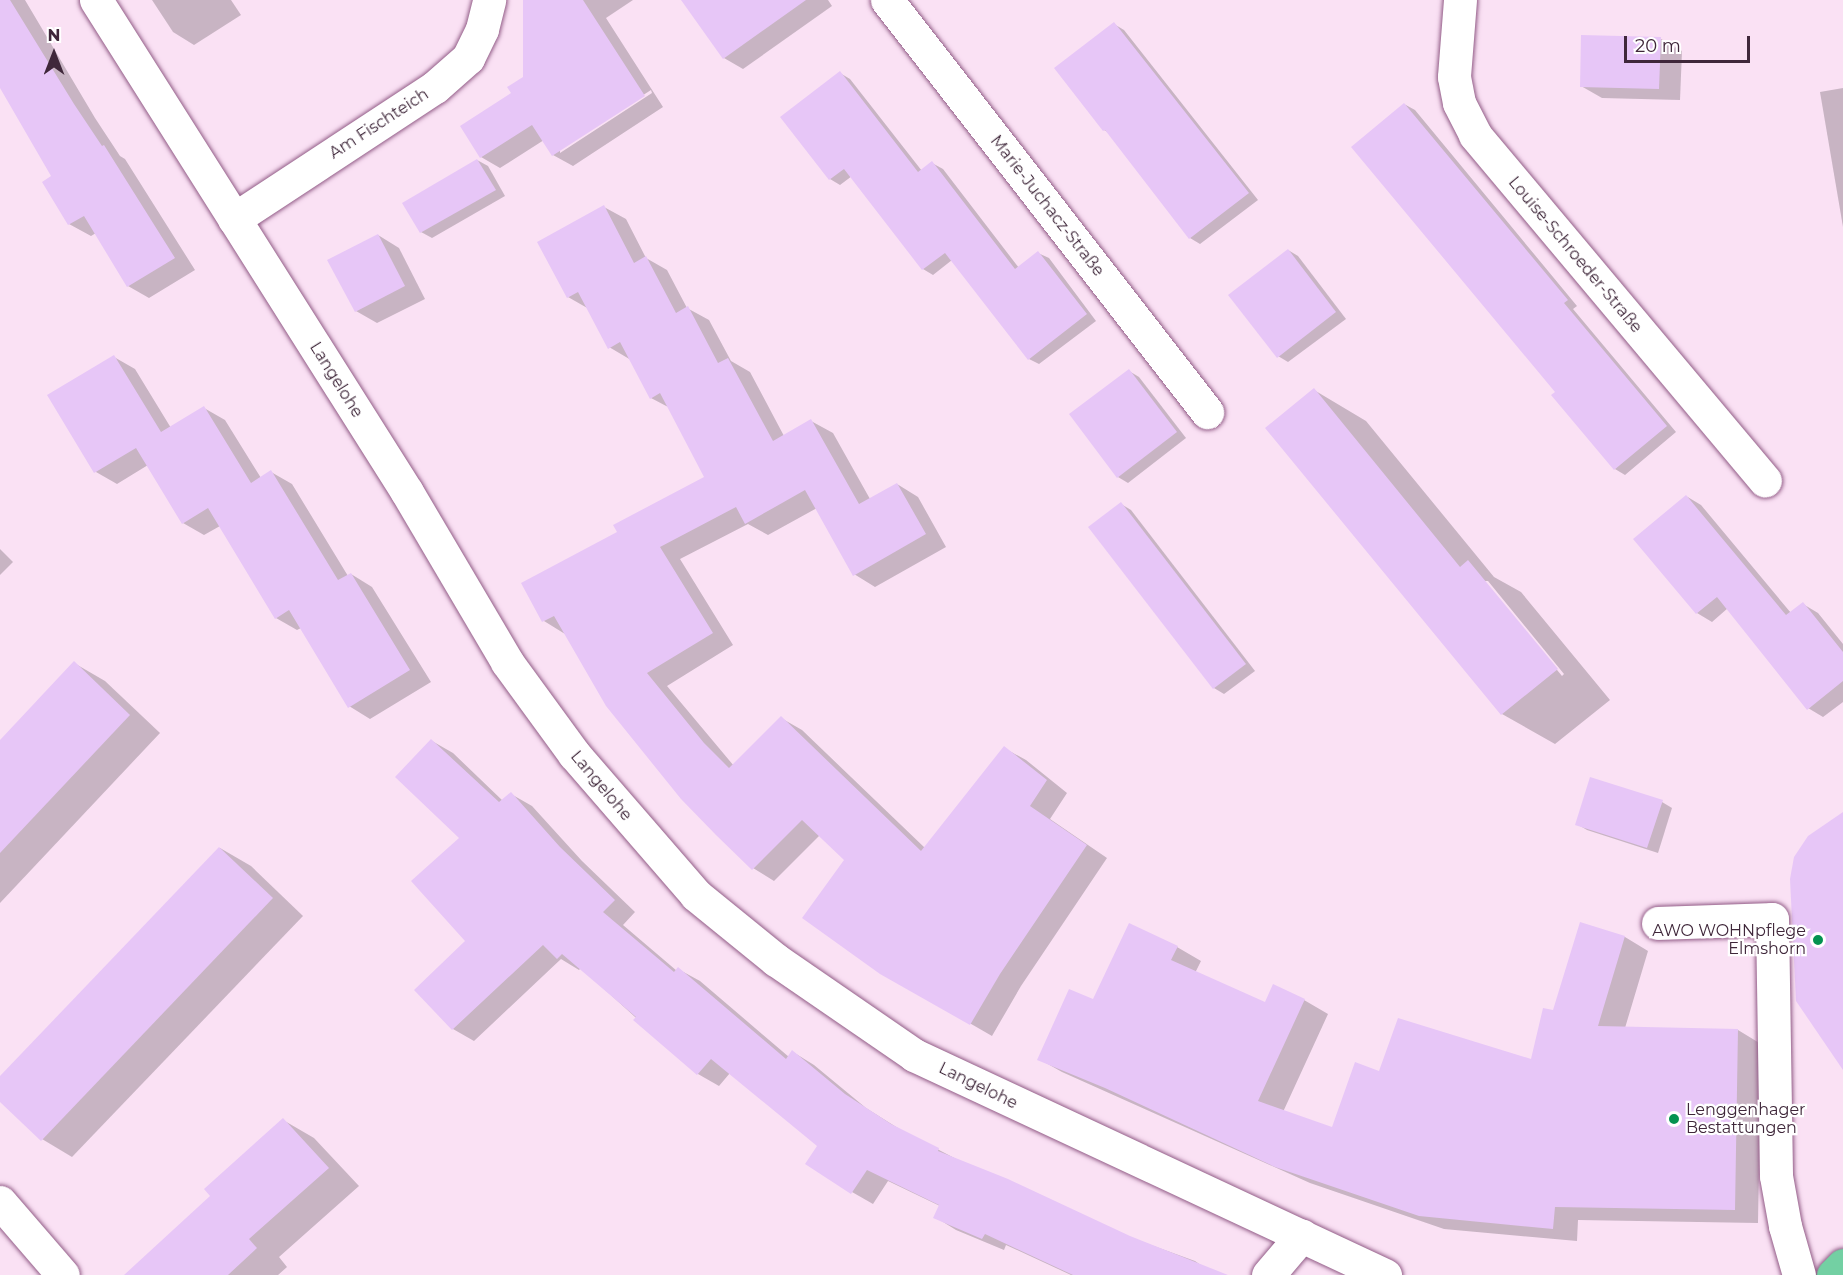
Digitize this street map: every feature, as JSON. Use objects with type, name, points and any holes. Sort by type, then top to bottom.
[{"type":"main road","points":[[1833,1275],[1843,1265]]},
{"type":"street","name":"Langelohe","points":[[96,0],[407,492],[507,662],[574,754],[696,896],[776,960],[914,1055],[1020,1107],[1385,1275]]},
{"type":"street","name":"Am Fischteich","points":[[234,219],[435,87],[468,58],[482,29],[489,0]]},
{"type":"street","name":"Marie-Juchacz-Straße","points":[[887,0],[1207,412]]},
{"type":"street","name":"Louise-Schroeder-Straße","points":[[1460,0],[1454,77],[1459,103],[1475,135],[1765,481]]},
{"type":"street","points":[[1658,923],[1772,919],[1776,1176],[1785,1227],[1799,1275]]},
{"type":"street","points":[[0,1202],[63,1275]]},
{"type":"street","points":[[1268,1275],[1302,1235]]},
{"type":"building","points":[[0,0],[10,0],[74,104],[102,146],[104,145],[175,258],[127,287],[84,216],[68,225],[42,182],[51,176],[0,88]]},
{"type":"building","points":[[523,0],[583,0],[645,96],[552,156],[532,125],[480,158],[460,126],[511,93],[507,87],[523,77]]},
{"type":"building","points":[[681,0],[806,0],[723,59]]},
{"type":"building","points":[[1114,22],[1249,193],[1189,239],[1054,68]]},
{"type":"building","points":[[1581,35],[1661,37],[1659,89],[1580,87]]},
{"type":"building","points":[[840,71],[918,172],[932,161],[1015,269],[1038,251],[1087,314],[1028,360],[945,253],[922,270],[844,169],[829,180],[780,117]]},
{"type":"building","points":[[1404,103],[1568,300],[1564,303],[1667,426],[1614,470],[1551,395],[1555,392],[1351,147]]},
{"type":"building","points":[[477,159],[496,190],[420,233],[402,203]]},
{"type":"building","points":[[604,205],[634,263],[646,256],[676,313],[688,306],[718,363],[728,358],[773,441],[811,419],[859,504],[897,483],[926,534],[853,576],[805,490],[745,524],[736,507],[660,547],[713,633],[647,673],[704,743],[729,768],[781,716],[921,851],[1004,746],[1047,780],[1030,806],[1087,845],[1000,974],[970,1025],[880,974],[802,918],[844,860],[802,820],[752,870],[716,835],[681,799],[606,706],[554,616],[542,622],[521,583],[617,532],[613,525],[704,477],[660,393],[650,399],[620,342],[608,349],[578,292],[567,298],[537,242]]},
{"type":"building","points":[[378,234],[405,286],[355,312],[327,260]]},
{"type":"building","points":[[1288,249],[1336,312],[1277,358],[1228,295]]},
{"type":"building","points":[[114,355],[161,432],[204,406],[251,483],[271,470],[338,580],[351,573],[410,670],[348,708],[289,610],[275,619],[208,508],[182,524],[136,448],[94,473],[47,395]]},
{"type":"building","points":[[1129,369],[1177,432],[1117,478],[1069,414]]},
{"type":"building","points":[[1314,388],[1460,567],[1468,560],[1558,669],[1501,715],[1265,428]]},
{"type":"building","points":[[1686,495],[1786,615],[1803,602],[1843,652],[1843,681],[1807,710],[1717,597],[1696,614],[1633,539]]},
{"type":"building","points":[[1121,502],[1246,664],[1213,689],[1088,527]]},
{"type":"building","points":[[74,661],[130,715],[0,853],[0,740]]},
{"type":"building","points":[[431,739],[499,802],[511,792],[560,847],[615,900],[603,912],[674,972],[678,967],[786,1059],[792,1050],[845,1094],[891,1124],[939,1148],[938,1151],[1008,1179],[1130,1236],[1228,1275],[1073,1275],[985,1234],[982,1239],[933,1218],[939,1205],[867,1170],[851,1194],[805,1164],[817,1146],[711,1059],[697,1075],[633,1020],[636,1017],[562,954],[557,959],[543,945],[452,1030],[414,990],[465,941],[411,881],[459,838],[395,777]]},
{"type":"building","points":[[1590,777],[1663,800],[1647,848],[1575,825]]},
{"type":"building","name":"AWO WOHNpflege Elmshorn","points":[[1843,812],[1843,1070],[1796,1001],[1790,879],[1794,857],[1808,836]]},
{"type":"building","points":[[219,847],[273,898],[41,1141],[0,1102],[0,1076]]},
{"type":"building","points":[[1580,922],[1625,936],[1598,1026],[1738,1029],[1735,1210],[1555,1207],[1553,1229],[1419,1216],[1275,1167],[1105,1088],[1037,1060],[1069,989],[1093,999],[1129,923],[1178,946],[1171,960],[1265,1002],[1273,984],[1305,999],[1258,1101],[1332,1127],[1355,1062],[1379,1071],[1398,1018],[1531,1059],[1543,1008],[1553,1010]]},
{"type":"building","points":[[283,1118],[329,1168],[249,1239],[257,1248],[228,1275],[124,1275],[210,1196],[204,1189]]},
{"type":"place","name":"AWO WOHNpflege Elmshorn","points":[[1818,940]]},
{"type":"place","name":"Lenggenhager Bestattungen","points":[[1674,1119]]}]
